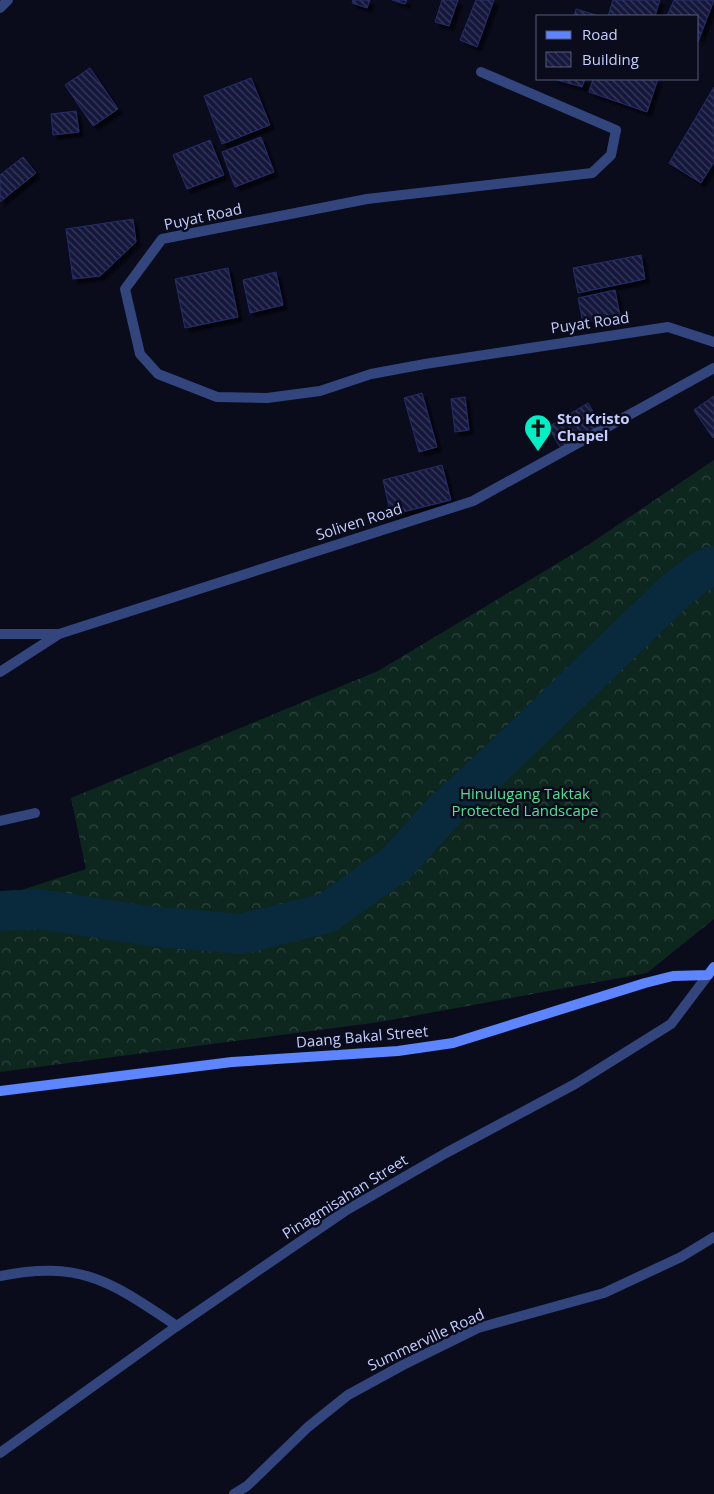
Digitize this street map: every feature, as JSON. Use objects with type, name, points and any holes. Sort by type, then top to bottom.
[{"type":"street","points":[[0,8],[8,0]]},
{"type":"street","name":"Puyat Road","points":[[481,72],[616,130],[611,155],[592,173],[367,199],[162,239],[125,289],[140,354],[158,374],[217,397],[268,398],[320,391],[371,374],[425,364],[668,327],[714,342]]},
{"type":"street","name":"Soliven Road","points":[[0,672],[59,634],[473,501],[714,368]]},
{"type":"street","points":[[0,634],[59,634]]},
{"type":"street","points":[[0,821],[35,813]]},
{"type":"street","name":"Daang Bakal Street","points":[[0,1091],[232,1062],[398,1051],[454,1043],[645,983],[673,976],[711,971]]},
{"type":"street","name":"Pinagmisahan Street","points":[[0,1453],[177,1326],[345,1211],[446,1153],[576,1084],[671,1024],[711,971]]},
{"type":"street","name":"Summerville Road","points":[[234,1494],[248,1486],[308,1427],[348,1395],[403,1365],[478,1328],[604,1292],[681,1258],[714,1237]]},
{"type":"street","points":[[0,1276],[46,1271],[79,1272],[105,1281],[177,1326]]},
{"type":"green space","name":"Hinulugang Taktak Protected Landscape","points":[[714,460],[714,919],[647,973],[380,1022],[0,1072],[0,897],[86,869],[71,798],[378,671],[588,545]]},
{"type":"water","points":[[714,555],[714,575],[675,591],[700,560]]},
{"type":"building","points":[[353,0],[370,0],[367,8],[352,3]]},
{"type":"building","points":[[392,0],[407,0],[405,4]]},
{"type":"building","points":[[442,0],[458,0],[449,26],[435,22]]},
{"type":"building","points":[[476,0],[494,0],[477,47],[460,40]]},
{"type":"building","points":[[613,0],[660,0],[655,15],[608,15]]},
{"type":"building","points":[[674,0],[714,0],[699,39],[699,15],[667,15]]},
{"type":"building","points":[[576,9],[596,15],[574,15]]},
{"type":"building","points":[[90,68],[118,109],[93,126],[65,85]]},
{"type":"building","points":[[251,78],[270,125],[222,144],[204,96]]},
{"type":"building","points":[[558,80],[585,80],[582,87]]},
{"type":"building","points":[[593,80],[658,80],[647,112],[589,92]]},
{"type":"building","points":[[714,87],[714,162],[701,183],[669,163]]},
{"type":"building","points":[[76,111],[79,132],[53,135],[51,114]]},
{"type":"building","points":[[261,137],[274,172],[235,187],[222,152]]},
{"type":"building","points":[[210,140],[224,175],[187,189],[173,155]]},
{"type":"building","points":[[23,157],[36,173],[0,202],[0,175]]},
{"type":"building","points":[[133,219],[136,242],[100,276],[73,279],[66,229]]},
{"type":"building","points":[[641,255],[645,279],[578,293],[573,268]]},
{"type":"building","points":[[228,268],[238,317],[185,328],[175,279]]},
{"type":"building","points":[[276,272],[283,305],[250,313],[243,280]]},
{"type":"building","points":[[615,290],[620,315],[583,323],[578,298]]},
{"type":"building","points":[[422,393],[437,447],[419,452],[404,398]]},
{"type":"building","points":[[714,396],[714,437],[713,438],[694,410]]},
{"type":"building","points":[[465,397],[469,430],[455,432],[451,399]]},
{"type":"building","points":[[588,403],[602,426],[562,450],[548,427]]},
{"type":"building","points":[[442,465],[451,500],[391,515],[383,480]]},
{"type":"waterway","points":[[0,911],[39,909],[148,926],[241,934],[327,913],[397,863],[442,813],[503,757],[675,591],[703,570],[714,566]]},
{"type":"place","name":"Sto Kristo Chapel","points":[[538,452]]}]
